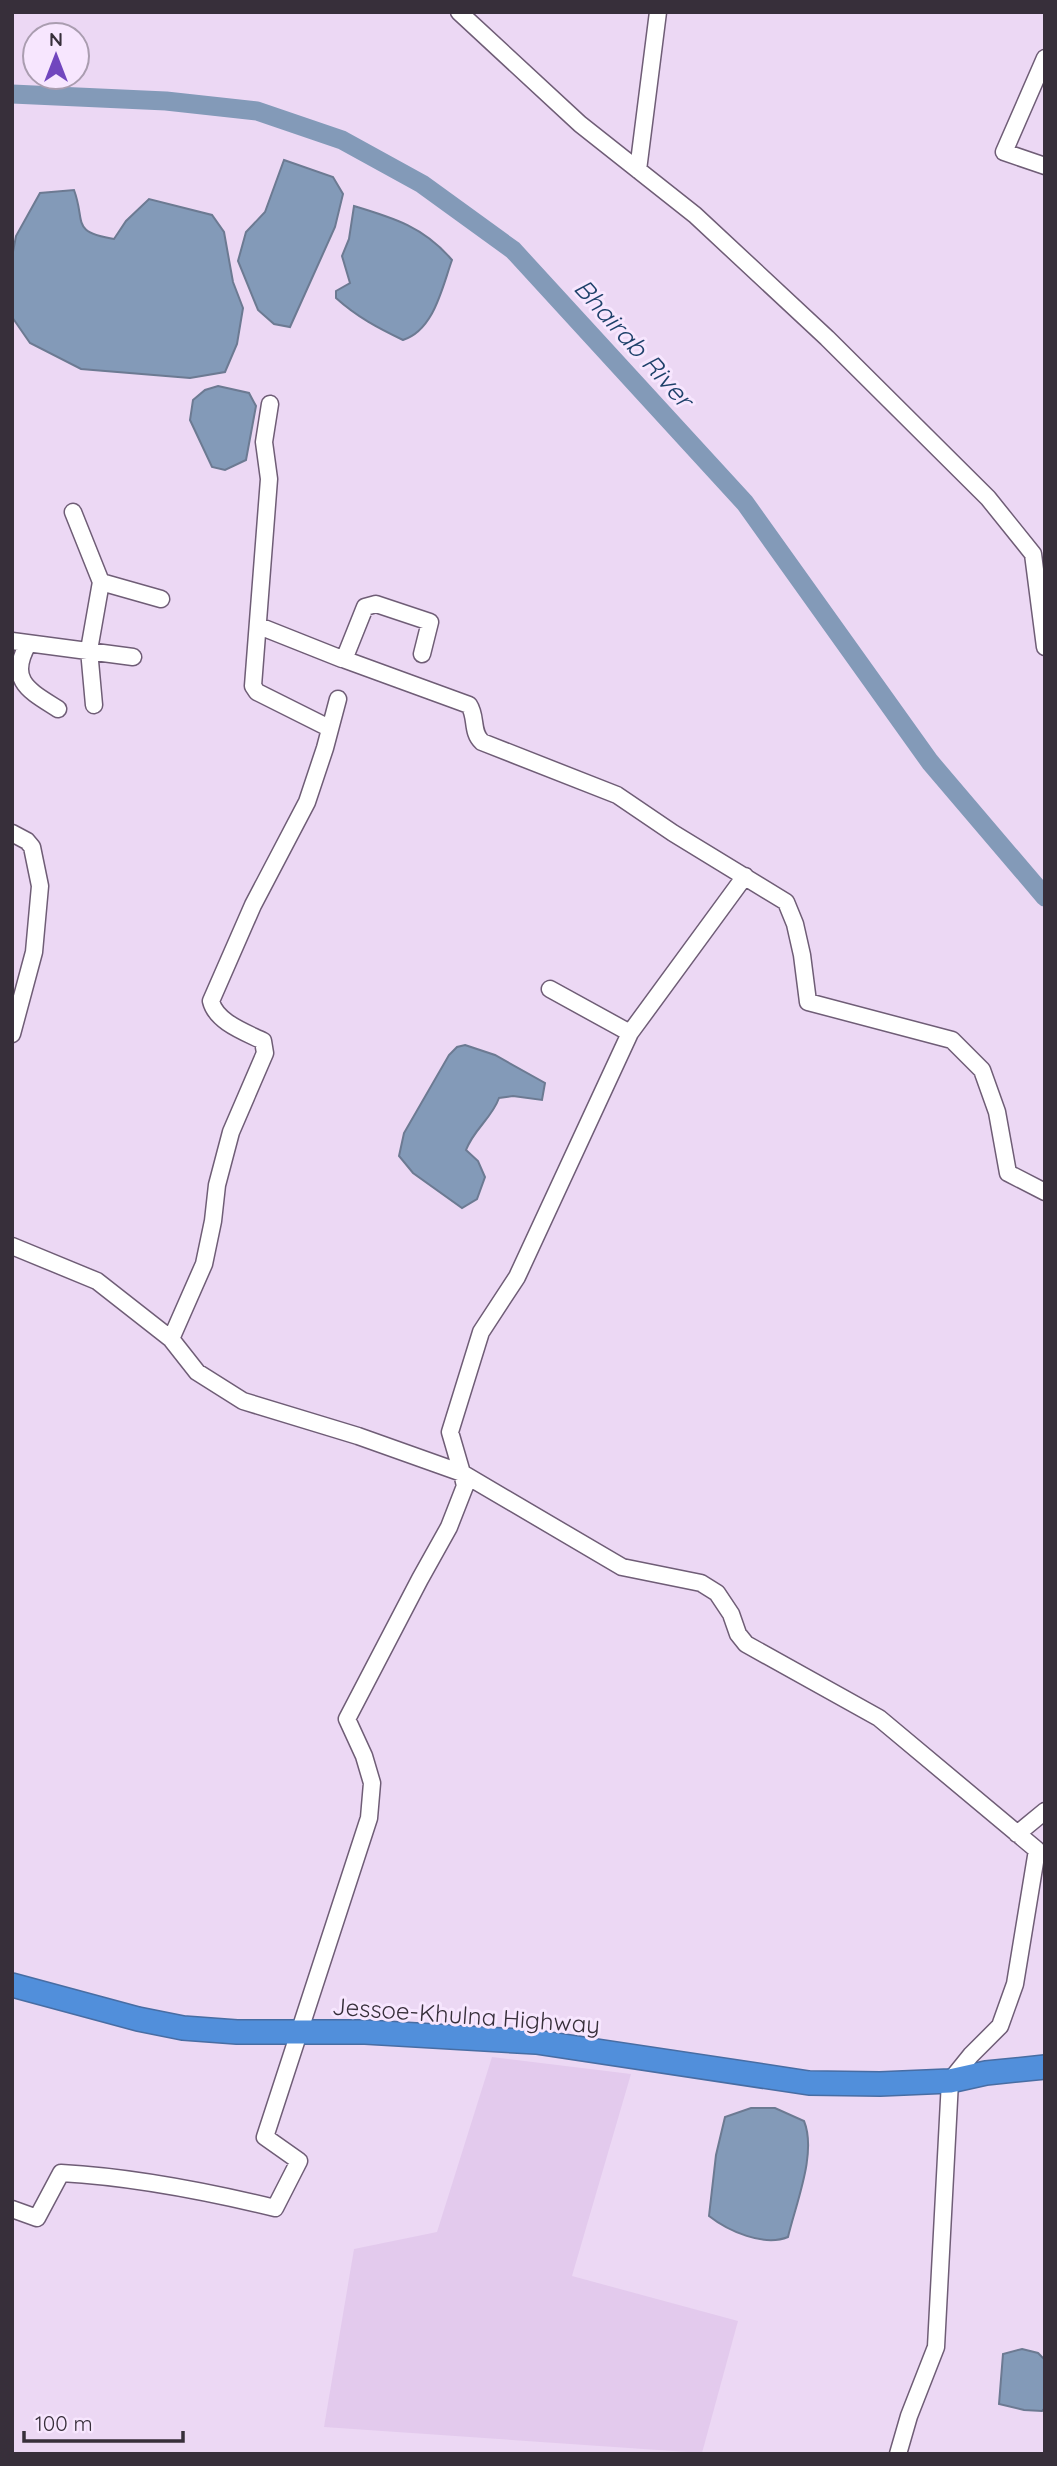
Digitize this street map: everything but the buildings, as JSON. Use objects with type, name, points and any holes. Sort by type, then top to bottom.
[{"type":"highway","name":"Jessoe-Khulna Highway","points":[[12,1985],[138,2019],[183,2028],[237,2032],[379,2033],[536,2042],[809,2083],[950,2081],[986,2073],[1045,2067]]},
{"type":"street","points":[[459,12],[580,124],[695,215],[827,338],[988,498],[1033,554],[1045,647]]},
{"type":"street","points":[[638,170],[658,12]]},
{"type":"street","points":[[1045,58],[1004,152],[1045,166]]},
{"type":"street","points":[[270,404],[264,442],[269,479],[254,689],[329,728]]},
{"type":"street","points":[[73,512],[101,582],[89,650],[94,705]]},
{"type":"street","points":[[101,582],[161,599]]},
{"type":"street","points":[[344,659],[365,607],[376,604],[430,622],[422,654]]},
{"type":"street","points":[[258,626],[469,705],[477,738],[482,742],[618,795],[673,833],[786,902],[795,924],[802,955],[808,1002],[952,1040],[982,1070],[997,1112],[1008,1173],[1045,1192]]},
{"type":"street","points":[[58,709],[28,690],[20,677],[20,642],[133,657]]},
{"type":"street","points":[[171,1339],[204,1264],[217,1185],[228,1145],[265,1053],[263,1041],[228,1022],[213,1009],[211,1000],[253,905],[307,802],[338,699]]},
{"type":"street","points":[[12,833],[32,847],[40,886],[34,952],[12,1034]]},
{"type":"street","points":[[12,2208],[37,2218],[61,2173],[106,2176],[200,2191],[275,2208],[299,2161],[265,2137],[369,1818],[372,1783],[364,1756],[347,1719],[449,1527],[466,1486],[450,1432],[481,1332],[517,1277],[630,1033],[745,876]]},
{"type":"street","points":[[550,989],[630,1033]]},
{"type":"street","points":[[12,1246],[97,1281],[171,1339],[197,1372],[243,1401],[358,1436],[461,1473],[622,1567],[701,1583],[718,1593],[731,1614],[738,1634],[746,1644],[879,1718],[1037,1850],[1015,1984],[1000,2025],[950,2081],[936,2347],[909,2416],[898,2454]]},
{"type":"street","points":[[1017,1834],[1045,1811]]},
{"type":"shaded area","points":[[492,2057],[631,2074],[572,2276],[738,2321],[702,2453],[324,2427],[354,2249],[437,2232]]},
{"type":"water","points":[[284,160],[333,177],[343,194],[335,227],[290,327],[274,324],[258,310],[238,261],[246,232],[265,212]]},
{"type":"water","points":[[74,190],[85,229],[114,239],[126,221],[149,199],[212,215],[224,232],[233,282],[243,308],[237,344],[225,372],[190,378],[81,369],[30,343],[12,317],[12,257],[16,236],[40,193]]},
{"type":"water","points":[[354,206],[408,225],[430,239],[452,260],[429,318],[414,335],[403,340],[368,322],[336,298],[336,291],[350,283],[342,256],[349,239]]},
{"type":"water","points":[[218,386],[249,393],[256,406],[246,460],[225,470],[212,467],[190,420],[193,400],[205,390]]},
{"type":"water","points":[[465,1045],[495,1055],[545,1083],[542,1100],[513,1096],[499,1098],[466,1150],[478,1161],[485,1177],[477,1199],[462,1208],[413,1173],[399,1156],[404,1133],[449,1055],[457,1047]]},
{"type":"water","points":[[751,2108],[775,2108],[804,2121],[807,2134],[807,2163],[800,2194],[788,2237],[778,2240],[747,2236],[709,2216],[716,2155],[725,2117]]},
{"type":"water","points":[[1022,2349],[1038,2353],[1045,2360],[1045,2408],[1042,2411],[999,2404],[1003,2354]]},
{"type":"waterway","name":"Bhairab River","points":[[12,94],[166,101],[257,111],[342,140],[422,184],[513,250],[745,503],[930,762],[1045,897]]}]
